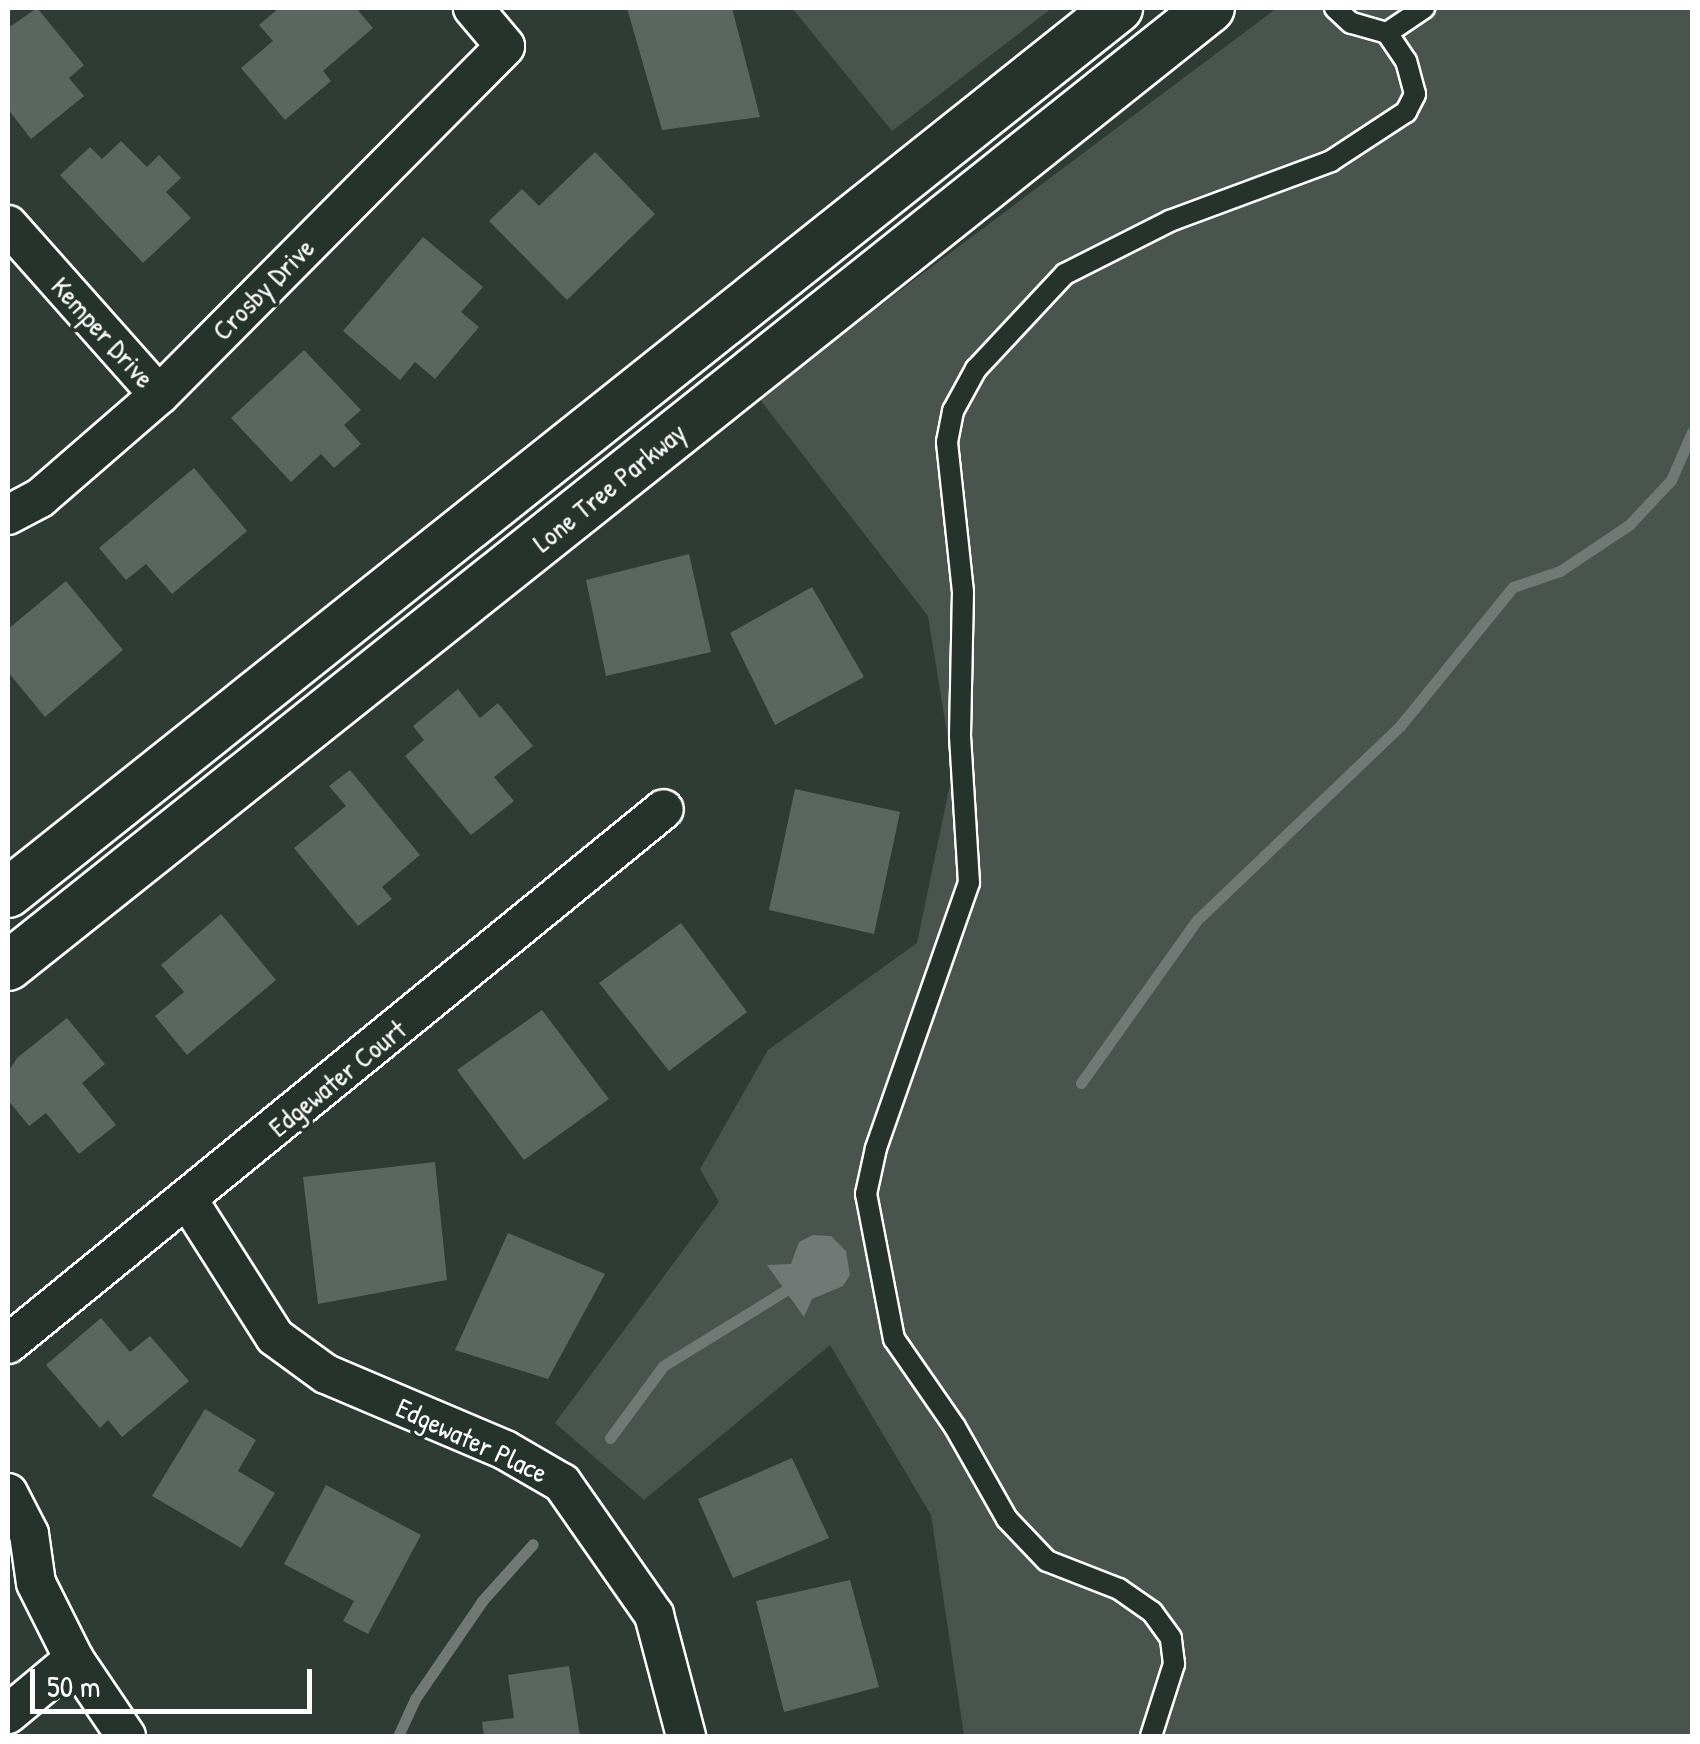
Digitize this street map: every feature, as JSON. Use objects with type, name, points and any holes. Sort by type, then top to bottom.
[{"type":"street","name":"Crosby Drive","points":[[8,515],[40,498],[158,395],[505,46],[473,8]]},
{"type":"street","name":"Lone Tree Parkway","points":[[8,893],[1118,8]]},
{"type":"street","name":"Lone Tree Parkway","points":[[8,966],[1210,8]]},
{"type":"street","name":"Kemper Drive","points":[[8,225],[158,395]]},
{"type":"street","name":"Edgewater Court","points":[[8,1344],[664,809]]},
{"type":"street","name":"Edgewater Place","points":[[188,1200],[275,1337],[326,1374],[505,1450],[562,1482],[654,1615],[686,1736]]},
{"type":"street","points":[[8,1493],[29,1534],[22,1577],[126,1736]]},
{"type":"street","points":[[8,1714],[74,1659]]},
{"type":"lane","points":[[1335,8],[1351,23],[1386,34],[1406,61]]},
{"type":"lane","points":[[1386,34],[1417,13]]},
{"type":"lane","points":[[1152,1736],[1174,1664],[1171,1638],[1152,1612],[1119,1589],[1047,1561],[1007,1519],[955,1427],[894,1339],[869,1231],[866,1194],[876,1148],[969,884],[960,735],[963,592],[947,442],[953,410],[976,369],[1065,274],[1170,221],[1331,161],[1406,112],[1414,94],[1403,32],[1417,13]]},
{"type":"shaded area","points":[[792,8],[1052,8],[892,131]]},
{"type":"shaded area","points":[[1277,8],[1692,8],[1692,1736],[964,1736],[931,1515],[830,1345],[644,1500],[555,1423],[719,1202],[700,1169],[768,1050],[917,943],[953,770],[928,616],[758,397]]},
{"type":"shaded area","points":[[813,1235],[831,1236],[846,1251],[850,1275],[843,1286],[812,1299],[804,1317],[767,1265],[791,1264],[799,1242]]},
{"type":"building","points":[[37,8],[84,65],[69,78],[84,96],[31,139],[8,109],[8,28]]},
{"type":"building","points":[[279,8],[356,8],[373,28],[323,71],[331,81],[285,120],[241,68],[273,41],[259,25]]},
{"type":"building","points":[[627,8],[732,8],[760,117],[662,130]]},
{"type":"building","points":[[121,141],[147,167],[159,155],[181,178],[166,192],[191,218],[143,263],[60,175],[90,147],[102,159]]},
{"type":"building","points":[[595,152],[655,214],[567,300],[489,221],[522,189],[539,206]]},
{"type":"building","points":[[423,237],[483,287],[461,312],[479,327],[435,379],[415,362],[400,380],[343,331]]},
{"type":"building","points":[[304,350],[361,410],[344,425],[361,444],[334,468],[321,454],[291,482],[231,418]]},
{"type":"building","points":[[194,468],[247,531],[172,594],[146,564],[126,580],[99,548]]},
{"type":"building","points":[[689,554],[711,652],[606,676],[586,580]]},
{"type":"building","points":[[66,581],[123,650],[45,717],[8,672],[8,629]]},
{"type":"building","points":[[812,587],[864,677],[775,725],[730,633]]},
{"type":"building","points":[[458,689],[480,718],[498,703],[533,746],[494,777],[514,801],[471,835],[405,756],[424,740],[413,726]]},
{"type":"building","points":[[350,770],[420,855],[382,887],[392,899],[358,926],[294,848],[346,806],[329,786]]},
{"type":"building","points":[[795,789],[900,812],[874,934],[769,910]]},
{"type":"building","points":[[221,914],[276,980],[187,1055],[155,1016],[184,992],[161,965]]},
{"type":"building","points":[[681,923],[747,1012],[669,1071],[599,983]]},
{"type":"building","points":[[542,1010],[609,1099],[524,1160],[457,1070]]},
{"type":"building","points":[[67,1018],[105,1064],[82,1083],[116,1125],[79,1154],[46,1113],[29,1126],[8,1100],[8,1072],[17,1058]]},
{"type":"building","points":[[435,1162],[447,1280],[318,1304],[303,1177]]},
{"type":"building","points":[[508,1233],[605,1274],[548,1379],[455,1350]]},
{"type":"building","points":[[101,1318],[130,1352],[150,1336],[189,1381],[122,1437],[108,1420],[100,1428],[46,1365]]},
{"type":"building","points":[[205,1409],[256,1440],[238,1471],[275,1493],[241,1548],[152,1496]]},
{"type":"building","points":[[792,1458],[829,1538],[733,1578],[698,1499]]},
{"type":"building","points":[[326,1485],[421,1535],[368,1634],[343,1621],[354,1601],[284,1564]]},
{"type":"building","points":[[850,1580],[879,1687],[784,1712],[756,1601]]},
{"type":"building","points":[[569,1666],[580,1736],[484,1736],[482,1722],[514,1718],[508,1675]]},
{"type":"waterway","points":[[1081,1083],[1197,920],[1400,726],[1513,587],[1560,571],[1629,525],[1671,480],[1692,432]]},
{"type":"waterway","points":[[610,1438],[663,1366],[796,1284]]},
{"type":"waterway","points":[[398,1736],[415,1699],[482,1601],[533,1544]]}]
